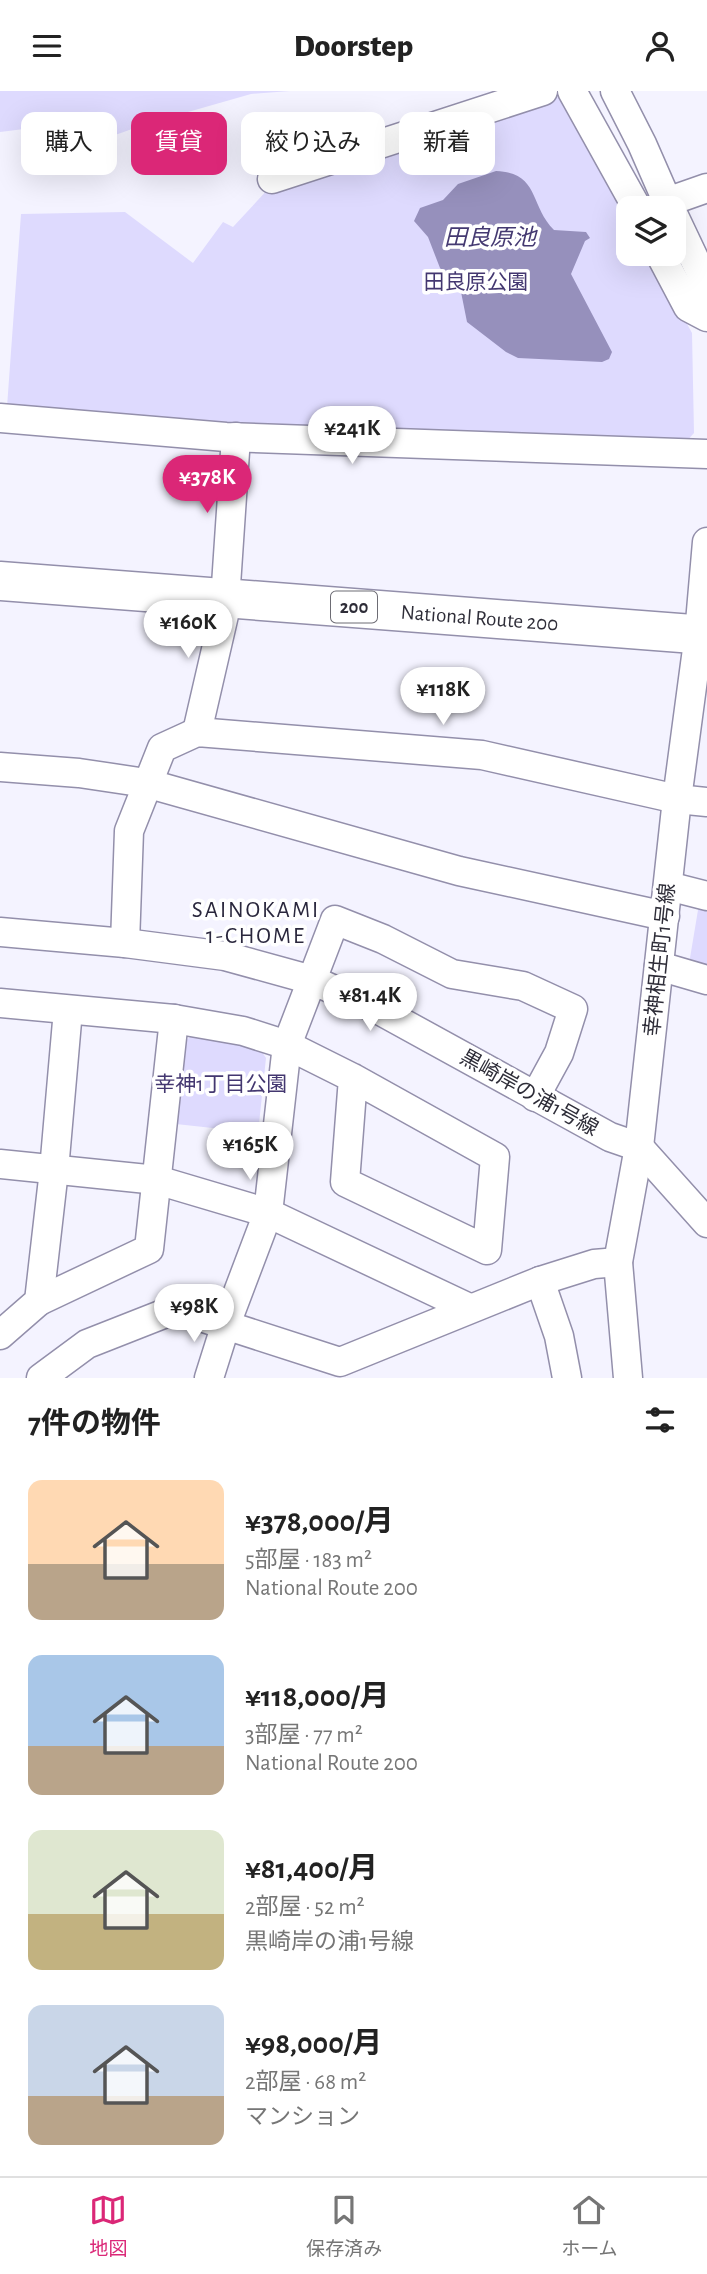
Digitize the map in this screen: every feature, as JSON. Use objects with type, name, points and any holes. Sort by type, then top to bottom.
[{"type":"highway","name":"National Route 200","points":[[0,559],[227,587],[703,623]]},
{"type":"highway","name":"National Route 200","points":[[0,581],[227,587]]},
{"type":"street","points":[[272,179],[543,91]]},
{"type":"street","points":[[572,91],[630,196]]},
{"type":"street","points":[[615,91],[664,196]]},
{"type":"street","points":[[686,200],[707,188]]},
{"type":"street","points":[[686,242],[707,293]]},
{"type":"street","points":[[666,266],[688,307],[707,317]]},
{"type":"street","points":[[0,418],[236,437],[707,454]]},
{"type":"street","points":[[197,731],[227,587],[236,437]]},
{"type":"street","name":"幸神相生町1号線","points":[[628,1378],[627,1338],[618,1262],[639,1147],[677,799],[703,623],[707,542]]},
{"type":"street","points":[[125,943],[129,831],[162,748],[197,731],[482,755],[677,799],[707,802]]},
{"type":"street","points":[[0,767],[79,773],[146,783],[460,871],[665,916]]},
{"type":"street","points":[[668,885],[707,896]]},
{"type":"street","points":[[209,1378],[226,1324],[268,1213],[287,1045],[335,920],[383,939],[453,974],[523,986],[573,1009],[559,1053],[535,1097]]},
{"type":"street","name":"黒崎岸の浦1号線","points":[[0,932],[125,943],[225,956],[312,980],[379,1010],[610,1137],[639,1147],[707,1223]]},
{"type":"street","points":[[659,966],[707,978]]},
{"type":"street","points":[[0,1003],[174,1019],[243,1031],[287,1045],[353,1077],[495,1157],[487,1250],[345,1182],[353,1077]]},
{"type":"street","points":[[39,1301],[68,1010]]},
{"type":"street","points":[[0,1335],[39,1301],[149,1249],[174,1019]]},
{"type":"street","points":[[0,1164],[157,1180],[268,1213],[470,1308]]},
{"type":"street","points":[[41,1378],[87,1344],[176,1309],[226,1324],[343,1370],[470,1308],[594,1264],[618,1262]]},
{"type":"street","points":[[540,1281],[559,1336],[567,1378]]},
{"type":"green space","points":[[0,91],[290,91],[251,94],[188,112],[131,112],[131,129],[117,134],[117,112],[21,112],[21,129],[0,132]]},
{"type":"green space","name":"田良原公園","points":[[554,95],[567,103],[617,196],[616,266],[656,266],[692,333],[694,433],[684,444],[261,428],[7,407],[21,214],[125,212],[193,263],[223,222],[233,227],[271,186],[305,175],[385,175],[385,149],[399,145],[399,175],[495,175],[495,114]]},
{"type":"green space","points":[[699,904],[707,906],[707,968],[689,964]]},
{"type":"green space","name":"幸神1丁目公園","points":[[195,1033],[260,1049],[266,1058],[258,1133],[176,1124],[184,1042]]},
{"type":"water","name":"田良原池","points":[[495,171],[510,173],[527,184],[554,230],[586,232],[590,238],[585,241],[571,274],[612,352],[609,359],[602,362],[518,358],[467,322],[461,292],[440,268],[428,237],[414,221],[420,208],[443,200],[458,184],[484,175],[495,175]]},
{"type":"district","name":"SAINOKAMI 1-CHOME","points":[[256,923]]}]
